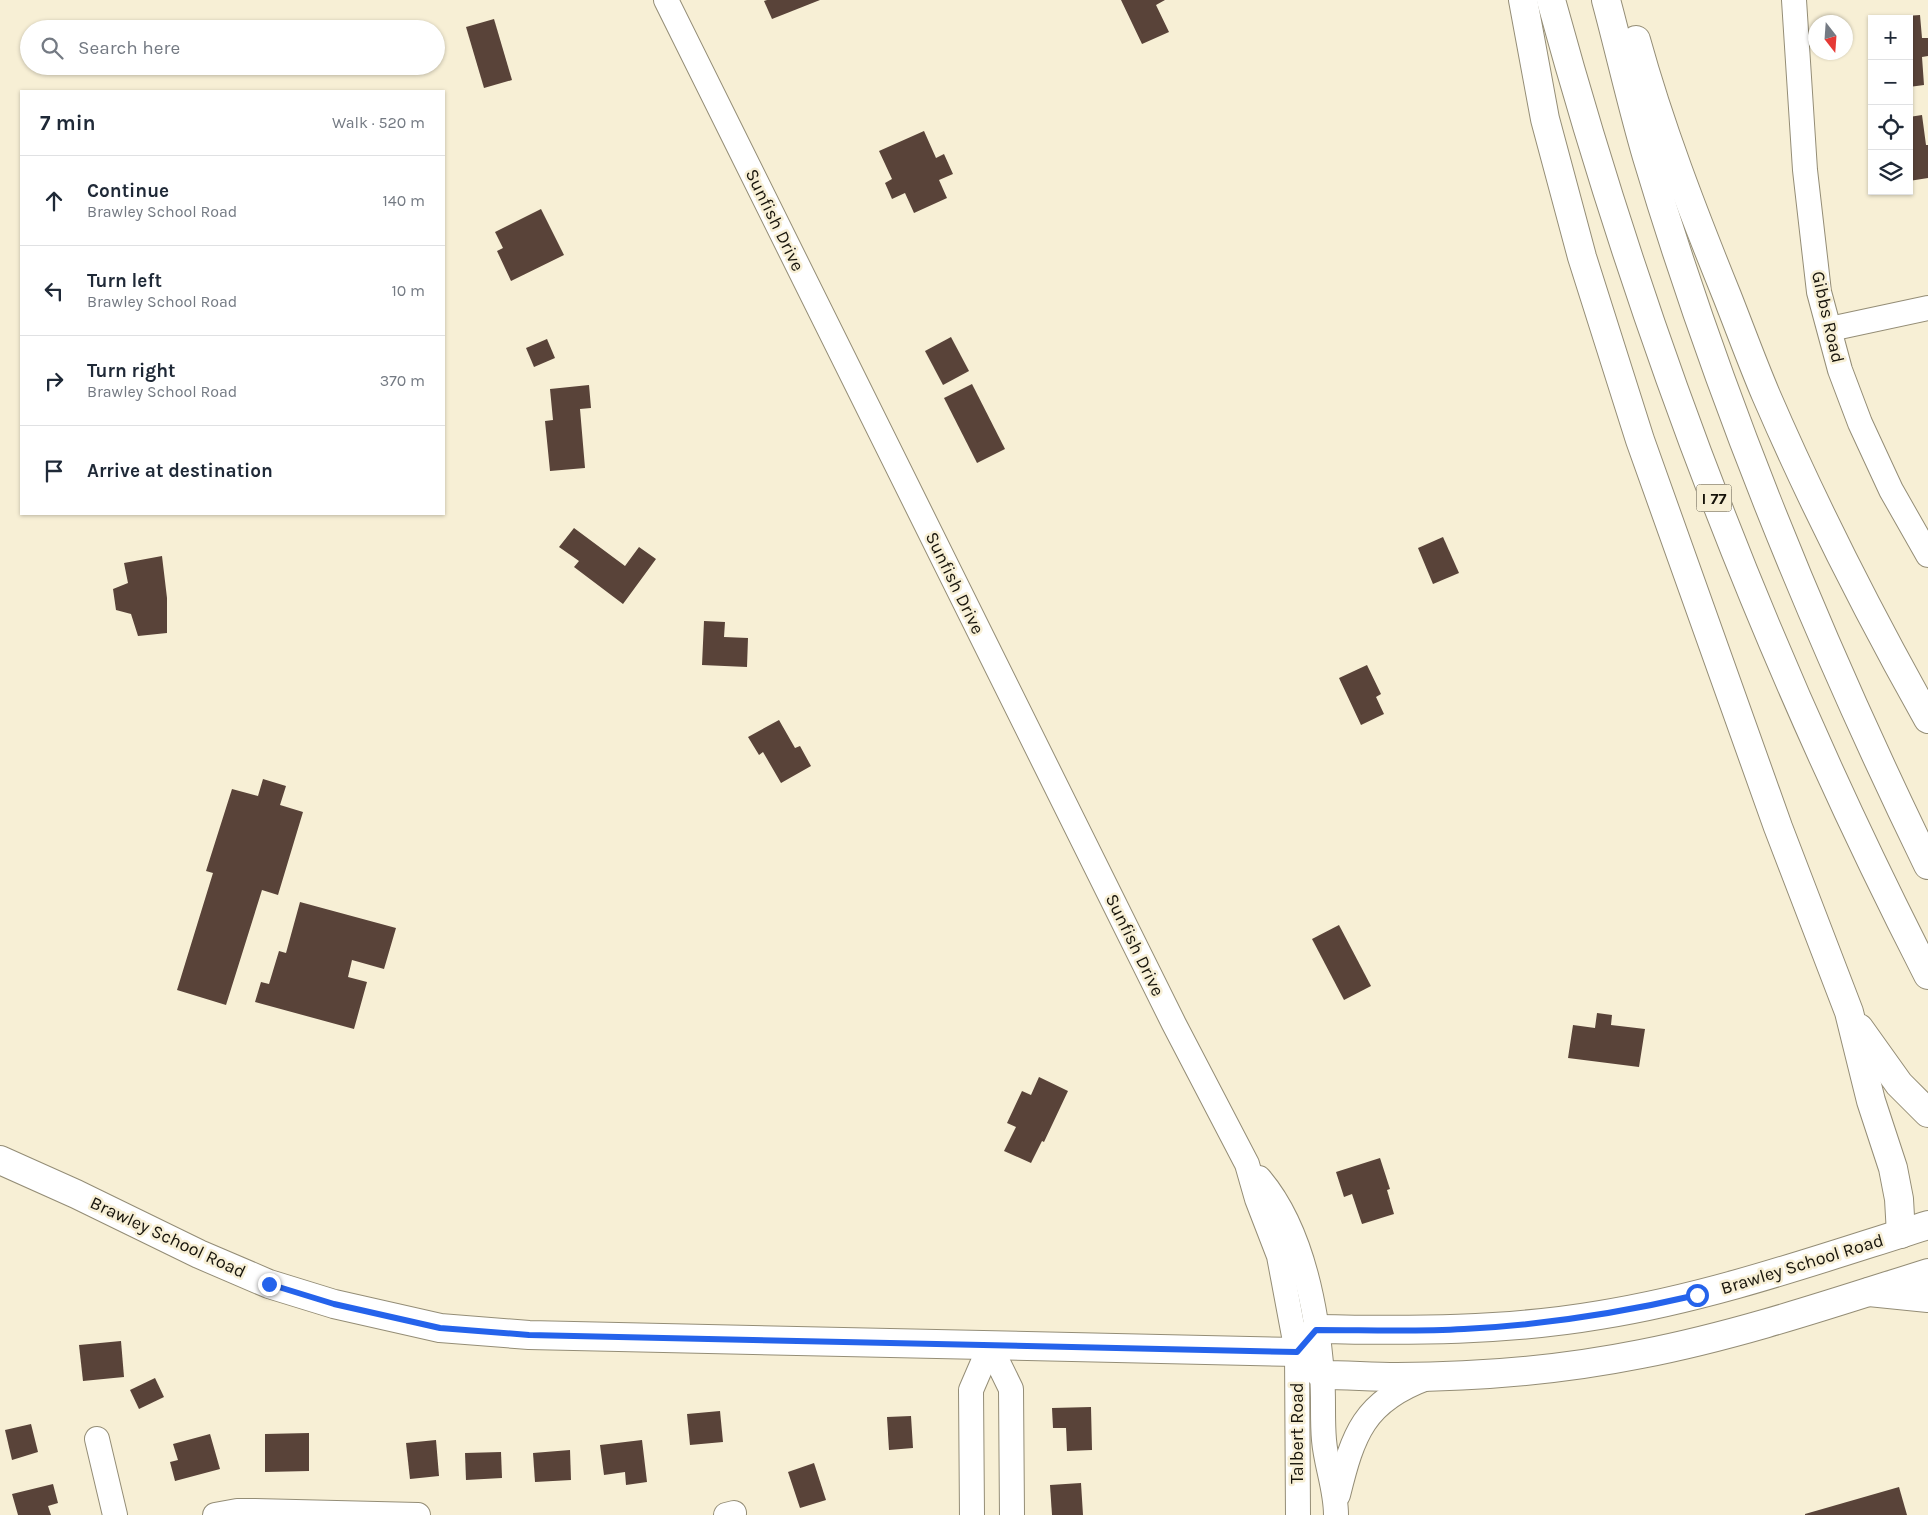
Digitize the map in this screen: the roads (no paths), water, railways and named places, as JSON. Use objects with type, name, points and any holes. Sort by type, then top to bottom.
[{"type":"main road","points":[[1522,0],[1532,58],[1559,177],[1609,347],[1643,449],[1778,827],[1849,1012],[1871,1101],[1893,1168],[1900,1200],[1901,1234]]},
{"type":"main road","name":"I 77","points":[[1551,0],[1600,170],[1637,285],[1670,382],[1732,546],[1814,740],[1928,975]]},
{"type":"main road","points":[[1606,0],[1647,156],[1707,340],[1741,432],[1819,628],[1859,720],[1928,865]]},
{"type":"main road","points":[[1624,0],[1646,76],[1692,210],[1766,395],[1860,592],[1928,719]]},
{"type":"main road","points":[[1849,1012],[1899,1084],[1928,1113]]},
{"type":"main road","name":"Brawley School Road","points":[[0,1160],[76,1194],[199,1254],[269,1284],[334,1304],[440,1328],[529,1335],[1297,1352]]},
{"type":"main road","name":"Brawley School Road","points":[[1316,1330],[1398,1331],[1464,1329],[1532,1324],[1598,1316],[1730,1287],[1928,1225]]},
{"type":"main road","points":[[1316,1330],[1297,1352],[1322,1375],[1431,1376],[1545,1368],[1640,1354],[1742,1331],[1928,1273]]},
{"type":"main road","points":[[1869,1292],[1928,1298]]},
{"type":"street","name":"Sunfish Drive","points":[[666,0],[1174,1024],[1247,1164],[1271,1192],[1294,1240],[1309,1282],[1322,1375]]},
{"type":"street","name":"Gibbs Road","points":[[1794,0],[1806,180],[1819,292],[1840,370],[1860,423],[1891,490],[1928,555]]},
{"type":"street","points":[[1830,329],[1928,308]]},
{"type":"street","name":"Sunfish Drive","points":[[1247,1164],[1256,1199],[1279,1256],[1297,1352]]},
{"type":"street","points":[[972,1515],[971,1390],[990,1346]]},
{"type":"street","points":[[990,1346],[1011,1389],[1012,1515]]},
{"type":"street","name":"Talbert Road","points":[[1297,1352],[1298,1515]]},
{"type":"street","name":"Talbert Road","points":[[1322,1375],[1324,1440],[1336,1510]]},
{"type":"street","points":[[1336,1510],[1347,1459],[1364,1422],[1394,1392],[1431,1376]]},
{"type":"street","points":[[97,1439],[115,1515]]},
{"type":"street","points":[[215,1515],[237,1511],[256,1511],[418,1515]]}]
